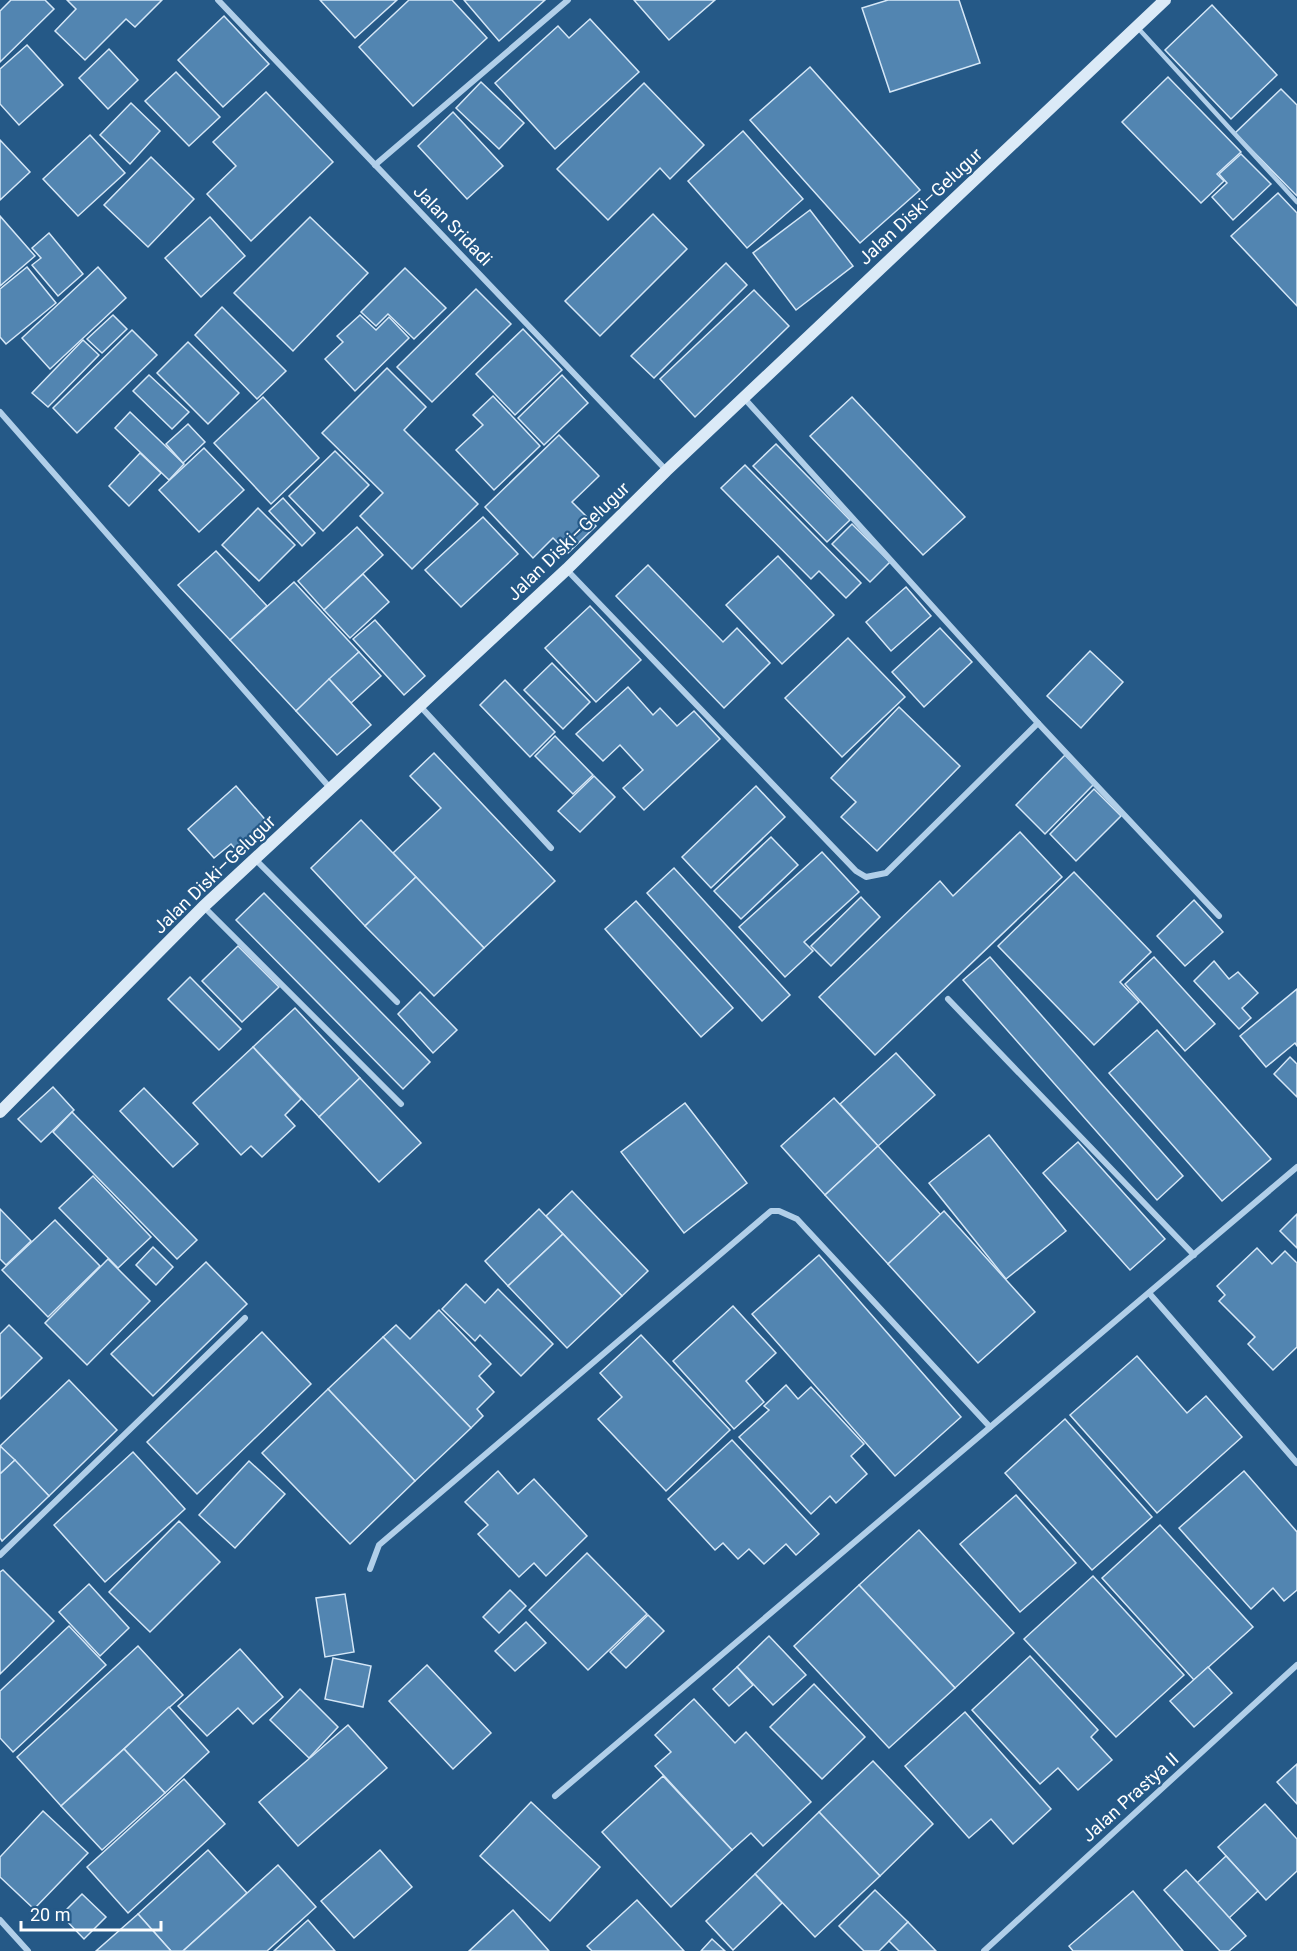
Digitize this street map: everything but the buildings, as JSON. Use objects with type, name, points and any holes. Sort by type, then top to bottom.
[{"type":"main road","name":"Jalan Diski–Gelugur","points":[[0,1112],[203,907],[567,569],[666,471],[1165,0]]},
{"type":"street","name":"Jalan Sridadi","points":[[218,0],[666,471]]},
{"type":"street","points":[[375,165],[568,0]]},
{"type":"street","points":[[744,398],[1038,723],[1219,916]]},
{"type":"street","points":[[0,412],[331,789]]},
{"type":"street","points":[[567,569],[856,871],[867,877],[886,873],[1038,723]]},
{"type":"street","points":[[420,706],[551,848]]},
{"type":"street","points":[[254,859],[398,1002]]},
{"type":"street","points":[[203,907],[401,1104]]},
{"type":"street","points":[[948,999],[1194,1255]]},
{"type":"street","points":[[555,1796],[1297,1167]]},
{"type":"street","points":[[370,1569],[379,1545],[771,1211],[787,1213],[797,1219],[990,1427]]},
{"type":"street","points":[[1149,1293],[1297,1463]]},
{"type":"street","points":[[0,1555],[244,1318]]},
{"type":"street","name":"Jalan Prastya II","points":[[984,1951],[1297,1665]]},
{"type":"street","points":[[0,1920],[28,1951]]},
{"type":"lane","points":[[1137,27],[1297,202]]}]
